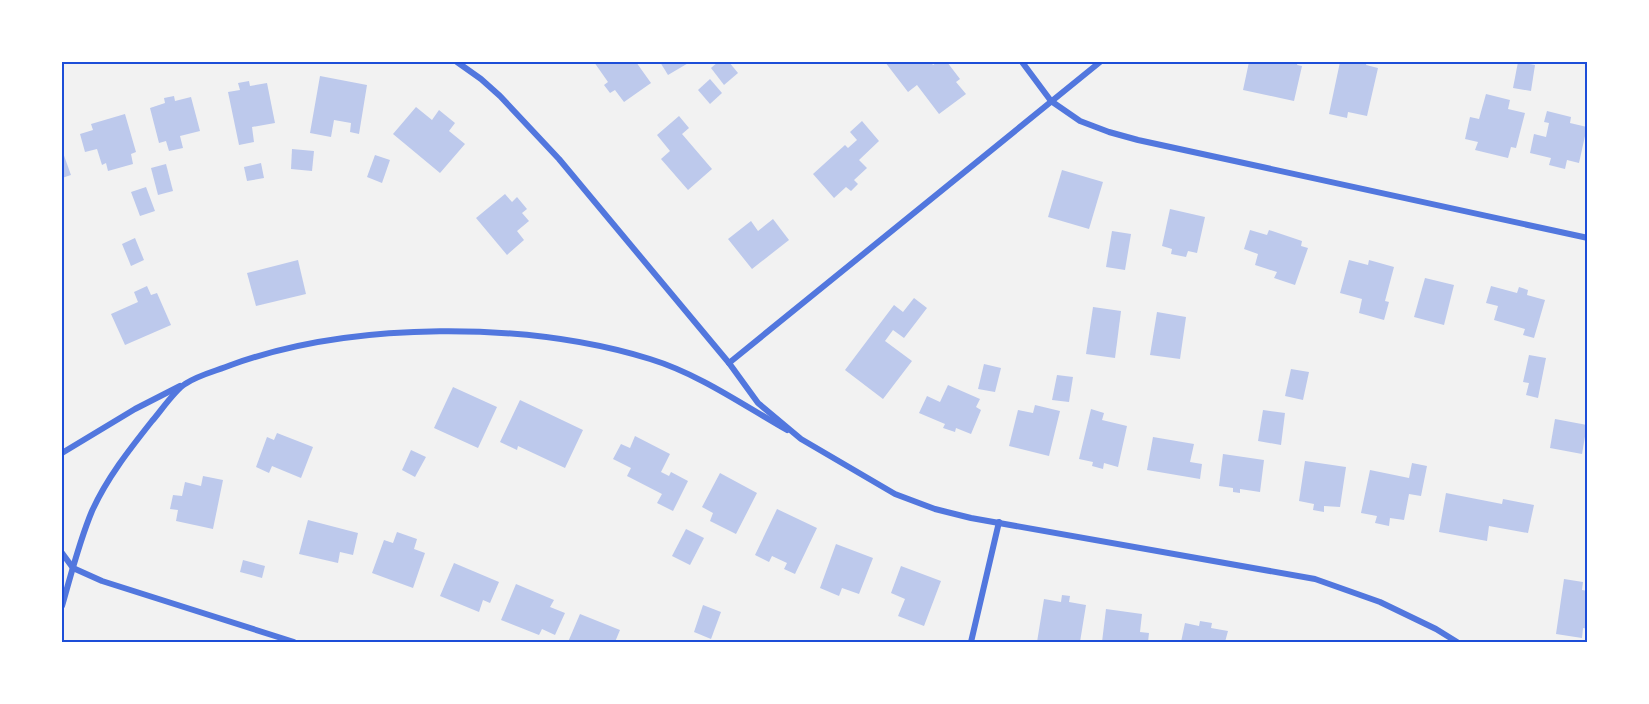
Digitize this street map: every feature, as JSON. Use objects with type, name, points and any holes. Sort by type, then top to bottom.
[{"type":"street","points":[[457,62],[481,78],[500,96],[559,159],[729,363],[758,403],[801,439]]},
{"type":"street","points":[[1022,62],[1052,101],[1080,120],[1109,132],[1587,238]]},
{"type":"street","points":[[729,363],[1100,62]]},
{"type":"street","points":[[62,453],[135,409],[184,384],[247,359],[287,348],[330,340],[418,333],[465,332],[559,339],[652,360],[702,382],[895,494],[956,515],[1315,579],[1380,602],[1436,629],[1457,642]]},
{"type":"street","points":[[62,606],[82,535],[93,509],[129,449],[184,384]]},
{"type":"street","points":[[971,642],[999,522]]},
{"type":"street","points":[[62,553],[73,568],[102,582],[294,642]]},
{"type":"building","points":[[594,62],[636,62],[651,83],[624,102],[615,90],[610,93],[604,85],[608,82]]},
{"type":"building","points":[[660,62],[690,62],[668,75]]},
{"type":"building","points":[[718,62],[729,62],[738,73],[724,85],[711,68]]},
{"type":"building","points":[[885,62],[931,62],[933,65],[938,62],[947,62],[960,79],[956,82],[966,94],[939,114],[917,85],[908,92]]},
{"type":"building","points":[[1249,62],[1298,62],[1297,65],[1302,66],[1294,101],[1243,90]]},
{"type":"building","points":[[1340,62],[1367,62],[1366,65],[1378,68],[1367,116],[1348,112],[1347,118],[1329,114]]},
{"type":"building","points":[[1518,62],[1535,65],[1531,91],[1513,88]]},
{"type":"building","points":[[320,76],[367,85],[359,134],[350,132],[351,123],[334,120],[331,137],[310,133]]},
{"type":"building","points":[[710,79],[722,93],[710,104],[698,90]]},
{"type":"building","points":[[249,81],[250,86],[267,83],[275,123],[252,127],[254,142],[239,145],[228,92],[240,90],[238,83]]},
{"type":"building","points":[[1486,94],[1510,100],[1508,109],[1525,113],[1516,148],[1511,147],[1508,158],[1475,150],[1478,142],[1465,139],[1470,117],[1479,119]]},
{"type":"building","points":[[174,96],[175,101],[191,97],[200,131],[180,136],[183,148],[169,151],[166,141],[159,143],[150,108],[165,103],[164,98]]},
{"type":"building","points":[[416,107],[432,120],[439,110],[455,123],[449,131],[465,144],[440,173],[393,134]]},
{"type":"building","points":[[1547,111],[1571,117],[1570,123],[1587,127],[1579,163],[1567,160],[1565,169],[1549,165],[1551,158],[1530,153],[1534,134],[1546,137],[1549,123],[1544,122]]},
{"type":"building","points":[[125,114],[136,152],[131,154],[133,164],[108,171],[106,163],[102,165],[97,149],[85,152],[80,134],[93,130],[91,124]]},
{"type":"building","points":[[679,116],[689,128],[682,134],[712,169],[688,190],[661,159],[670,151],[657,135]]},
{"type":"building","points":[[862,121],[879,141],[859,160],[867,168],[854,180],[858,184],[851,191],[846,187],[834,198],[813,174],[845,145],[848,148],[857,140],[850,132]]},
{"type":"building","points":[[292,149],[314,151],[312,171],[291,169]]},
{"type":"building","points":[[62,150],[71,175],[62,178]]},
{"type":"building","points":[[375,155],[390,160],[382,183],[367,177]]},
{"type":"building","points":[[261,163],[264,178],[247,181],[244,167]]},
{"type":"building","points":[[166,164],[173,191],[158,195],[151,168]]},
{"type":"building","points":[[1062,170],[1103,182],[1089,229],[1048,217]]},
{"type":"building","points":[[146,187],[155,211],[140,216],[131,192]]},
{"type":"building","points":[[505,194],[512,202],[517,197],[527,209],[522,213],[529,221],[517,231],[524,240],[507,255],[476,218]]},
{"type":"building","points":[[1170,209],[1205,217],[1197,253],[1188,251],[1186,257],[1171,254],[1172,249],[1162,246]]},
{"type":"building","points":[[773,219],[789,240],[752,269],[728,239],[751,221],[758,231]]},
{"type":"building","points":[[1250,230],[1267,235],[1269,230],[1302,241],[1301,246],[1308,248],[1295,285],[1274,278],[1277,272],[1255,265],[1258,254],[1244,249]]},
{"type":"building","points":[[1112,231],[1131,234],[1125,270],[1106,267]]},
{"type":"building","points":[[135,238],[144,260],[131,266],[122,244]]},
{"type":"building","points":[[298,260],[306,294],[256,306],[247,273]]},
{"type":"building","points":[[1349,260],[1368,265],[1369,260],[1394,267],[1385,301],[1389,302],[1384,320],[1359,313],[1362,299],[1340,293]]},
{"type":"building","points":[[1425,278],[1454,285],[1444,325],[1414,317]]},
{"type":"building","points":[[147,286],[151,295],[157,293],[171,325],[125,345],[111,314],[138,302],[134,292]]},
{"type":"building","points":[[1491,286],[1517,293],[1519,287],[1528,290],[1527,295],[1545,300],[1534,338],[1523,335],[1525,329],[1494,320],[1498,306],[1486,303]]},
{"type":"building","points":[[914,298],[927,308],[904,338],[893,330],[885,341],[912,361],[883,399],[845,370],[894,305],[903,312]]},
{"type":"building","points":[[1093,307],[1121,311],[1115,358],[1086,354]]},
{"type":"building","points":[[1157,312],[1186,317],[1180,359],[1150,355]]},
{"type":"building","points":[[1529,355],[1546,358],[1538,398],[1526,395],[1529,383],[1523,382]]},
{"type":"building","points":[[984,364],[1001,368],[995,392],[978,389]]},
{"type":"building","points":[[1291,369],[1309,372],[1303,400],[1285,396]]},
{"type":"building","points":[[1057,375],[1073,377],[1069,402],[1052,400]]},
{"type":"building","points":[[948,385],[980,399],[976,407],[981,410],[971,434],[956,428],[955,432],[943,428],[945,424],[919,413],[927,396],[940,402]]},
{"type":"building","points":[[453,387],[497,407],[478,448],[434,428]]},
{"type":"building","points":[[520,400],[583,430],[565,468],[518,446],[517,450],[500,442]]},
{"type":"building","points":[[1035,405],[1060,411],[1049,456],[1009,446],[1018,410],[1033,413]]},
{"type":"building","points":[[1091,409],[1104,413],[1102,420],[1127,426],[1118,467],[1104,463],[1103,469],[1092,466],[1093,462],[1079,459]]},
{"type":"building","points":[[1263,410],[1285,413],[1281,445],[1258,441]]},
{"type":"building","points":[[1555,419],[1587,425],[1582,454],[1550,448]]},
{"type":"building","points":[[277,433],[313,447],[301,478],[272,466],[269,473],[256,467],[267,437],[274,440]]},
{"type":"building","points":[[635,436],[670,454],[661,472],[669,476],[671,472],[688,481],[673,511],[657,503],[662,494],[627,476],[631,468],[613,459],[621,444],[630,448]]},
{"type":"building","points":[[1153,437],[1194,444],[1190,462],[1202,464],[1200,479],[1147,470]]},
{"type":"building","points":[[411,450],[426,457],[415,477],[402,470]]},
{"type":"building","points":[[1223,454],[1264,460],[1260,492],[1240,489],[1240,493],[1233,492],[1233,488],[1219,486]]},
{"type":"building","points":[[1305,461],[1346,467],[1340,507],[1324,506],[1324,512],[1313,510],[1314,504],[1299,501]]},
{"type":"building","points":[[1412,463],[1427,466],[1421,496],[1409,494],[1404,520],[1390,518],[1389,526],[1375,523],[1377,516],[1361,513],[1370,470],[1409,478]]},
{"type":"building","points":[[720,473],[757,493],[736,534],[710,521],[713,513],[702,507]]},
{"type":"building","points":[[203,476],[223,480],[213,529],[176,521],[178,510],[170,509],[173,495],[182,496],[185,482],[201,486]]},
{"type":"building","points":[[1446,493],[1502,504],[1503,499],[1534,505],[1528,533],[1489,526],[1487,541],[1439,532]]},
{"type":"building","points":[[777,509],[817,528],[795,574],[784,569],[787,563],[772,556],[769,562],[755,555]]},
{"type":"building","points":[[308,520],[358,533],[353,555],[340,552],[338,563],[299,554]]},
{"type":"building","points":[[686,529],[704,538],[690,565],[672,556]]},
{"type":"building","points":[[397,532],[417,539],[414,549],[425,553],[413,588],[372,573],[384,540],[393,543]]},
{"type":"building","points":[[836,544],[873,558],[859,594],[842,588],[839,596],[820,588]]},
{"type":"building","points":[[243,560],[265,566],[262,578],[240,572]]},
{"type":"building","points":[[454,563],[499,582],[490,603],[483,600],[479,612],[440,596]]},
{"type":"building","points":[[901,566],[941,581],[924,626],[898,616],[905,599],[891,593]]},
{"type":"building","points":[[1564,579],[1583,582],[1582,590],[1588,591],[1588,629],[1583,628],[1582,638],[1556,634]]},
{"type":"building","points":[[516,584],[554,600],[550,607],[565,613],[555,635],[542,629],[539,635],[501,620]]},
{"type":"building","points":[[1062,595],[1070,596],[1069,602],[1086,605],[1080,642],[1037,642],[1044,599],[1061,602]]},
{"type":"building","points":[[703,605],[721,612],[711,639],[694,632]]},
{"type":"building","points":[[1106,609],[1142,614],[1140,632],[1149,633],[1148,642],[1102,642]]},
{"type":"building","points":[[580,614],[620,630],[615,642],[568,642]]},
{"type":"building","points":[[1200,621],[1212,623],[1211,628],[1228,631],[1225,642],[1181,642],[1185,623],[1199,626]]}]
